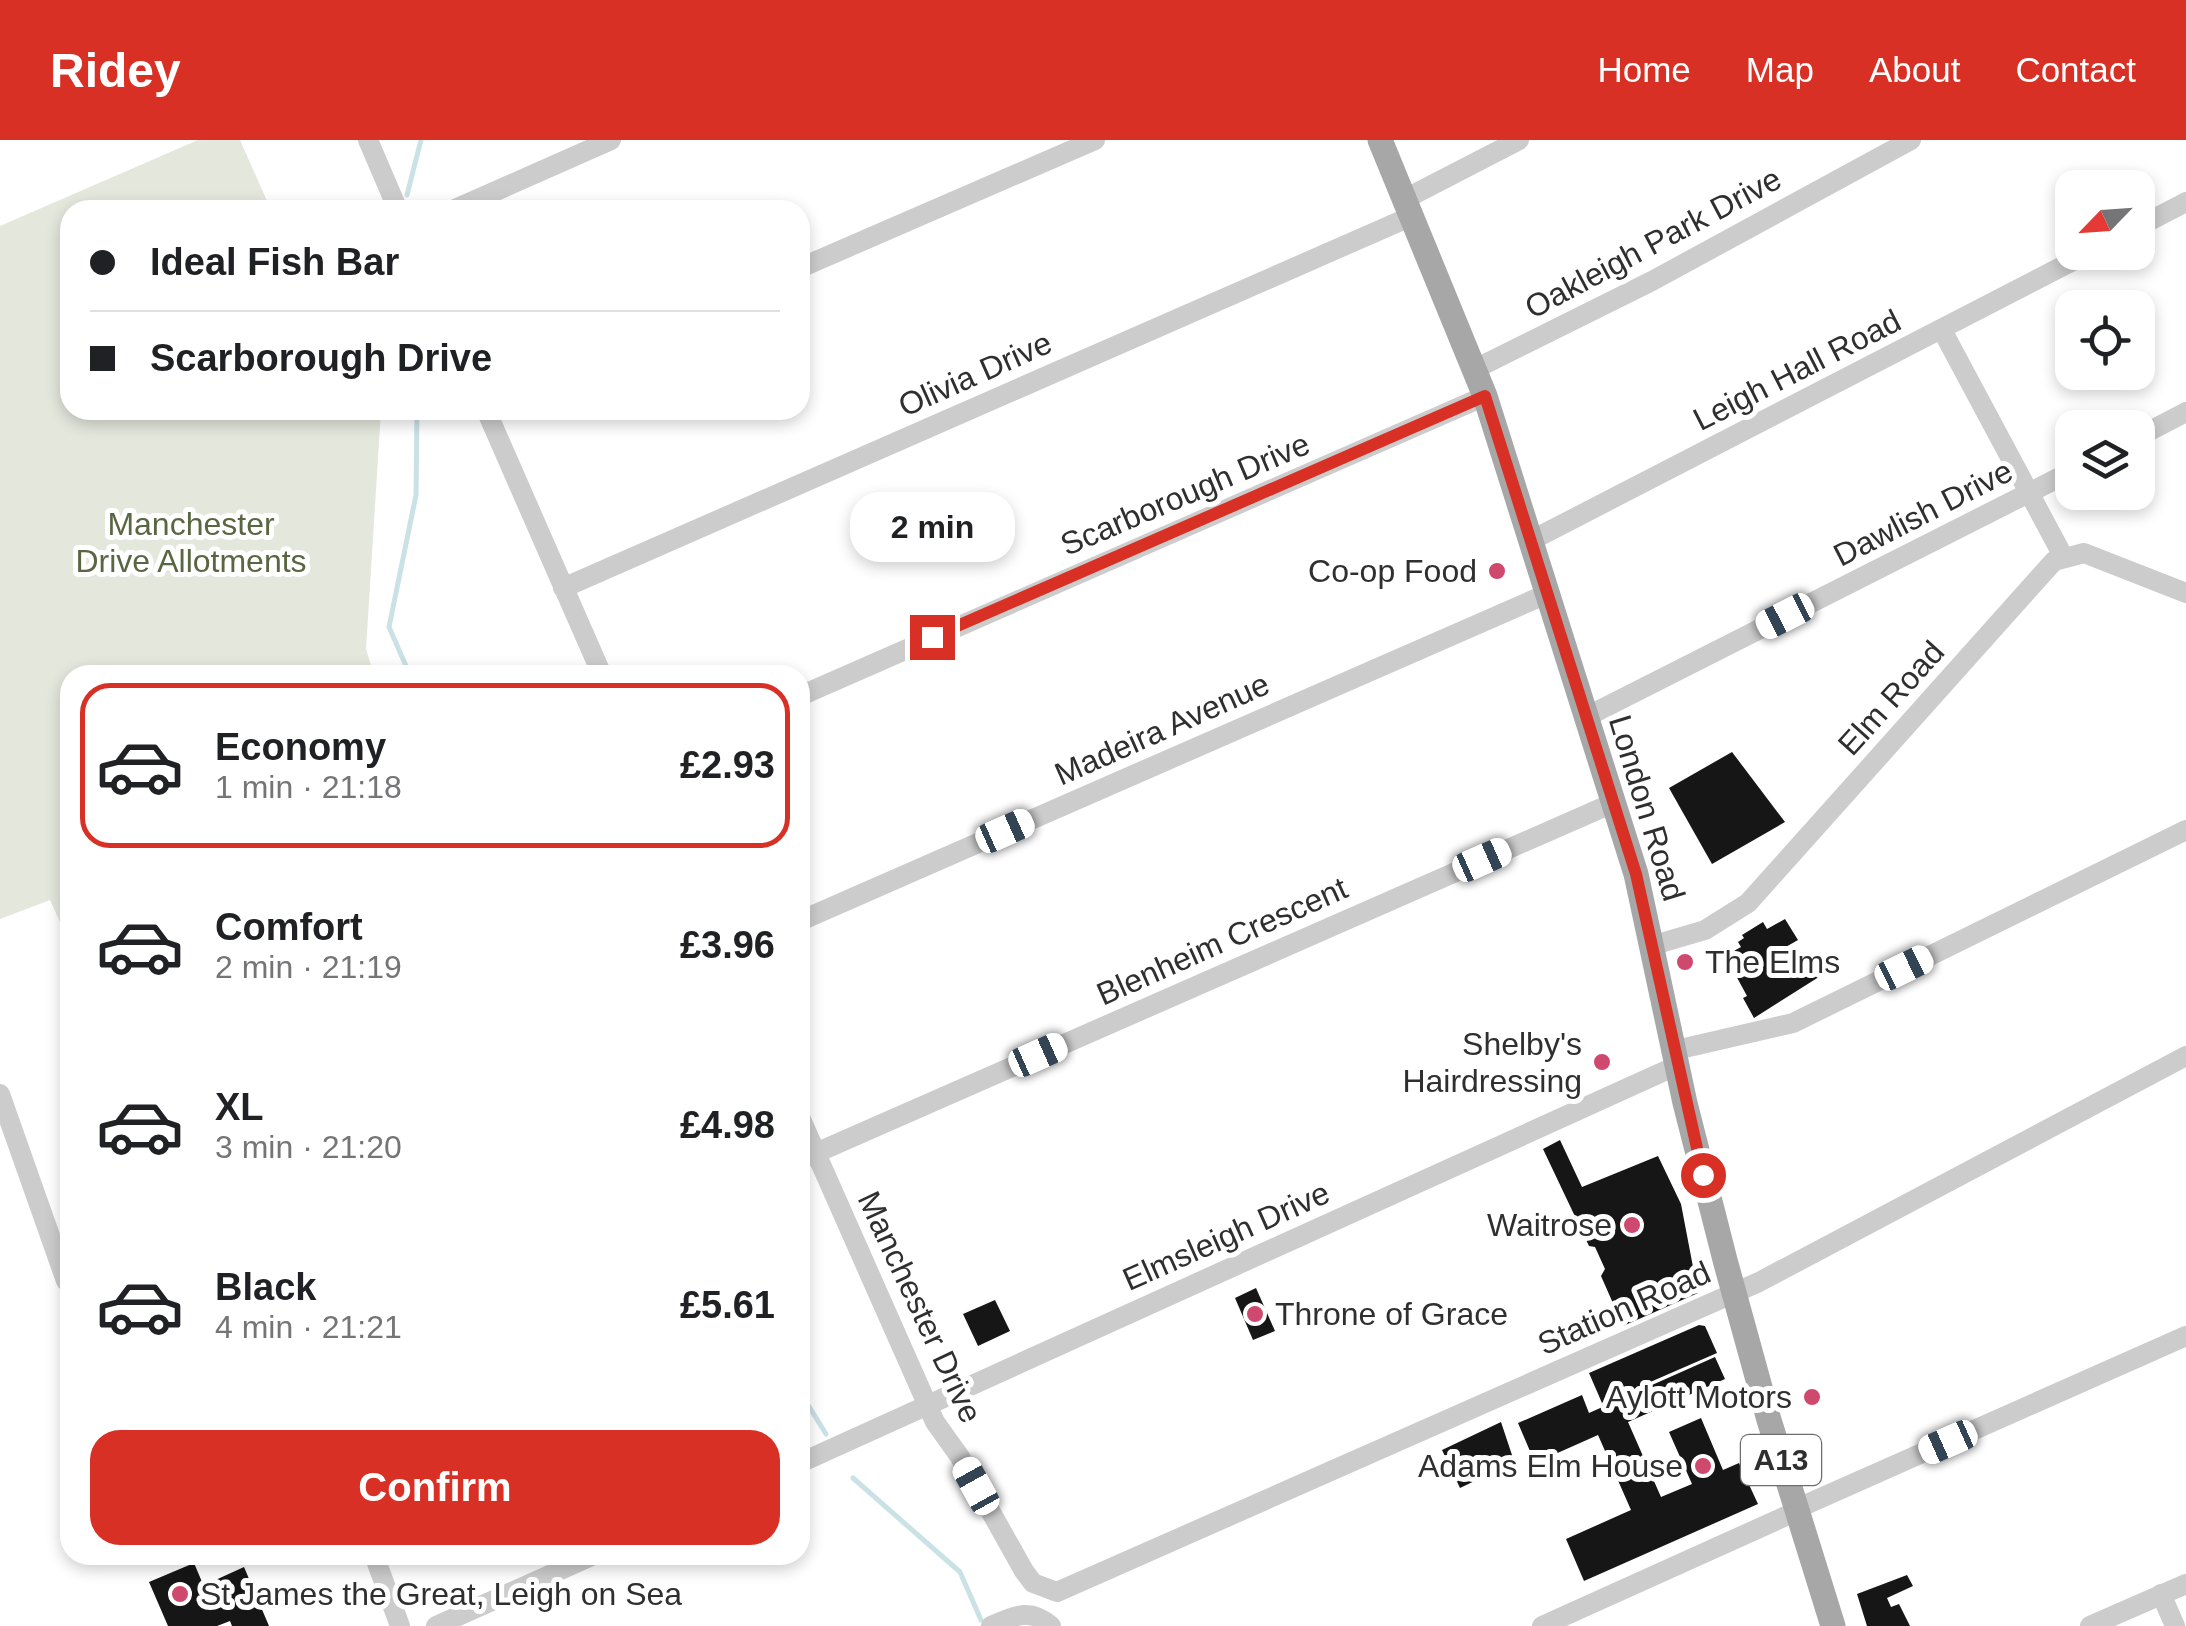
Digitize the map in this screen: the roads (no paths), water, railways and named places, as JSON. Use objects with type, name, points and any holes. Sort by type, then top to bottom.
[{"type":"main road","name":"London Road","points":[[1380,140],[1485,396],[1613,803],[1654,945],[1734,1292],[1833,1626]]},
{"type":"street","points":[[368,140],[394,200]]},
{"type":"street","points":[[476,200],[611,140]]},
{"type":"street","points":[[810,263],[1065,146],[1095,140]]},
{"type":"street","name":"Olivia Drive","points":[[562,588],[1409,207],[1519,140]]},
{"type":"street","name":"Oakleigh Park Drive","points":[[1475,369],[1652,280],[1911,140]]},
{"type":"street","points":[[2155,219],[2186,202]]},
{"type":"street","name":"Leigh Hall Road","points":[[1532,540],[2056,270]]},
{"type":"street","points":[[1942,330],[2063,556],[2084,553],[2186,592]]},
{"type":"street","name":"Scarborough Drive","points":[[810,692],[1485,396]]},
{"type":"street","points":[[2155,428],[2186,412]]},
{"type":"street","points":[[490,420],[597,665]]},
{"type":"street","name":"Dawlish Drive","points":[[1586,717],[2055,480]]},
{"type":"street","name":"Elm Road","points":[[1654,945],[1705,930],[1748,902],[2048,566],[2063,556]]},
{"type":"street","name":"Madeira Avenue","points":[[810,917],[1549,594]]},
{"type":"street","name":"Blenheim Crescent","points":[[810,1155],[1613,803]]},
{"type":"street","name":"Elmsleigh Drive","points":[[810,1458],[1677,1057],[1794,1023],[2186,830]]},
{"type":"street","name":"Station Road","points":[[1073,1588],[1734,1292],[2186,1056]]},
{"type":"street","points":[[0,1094],[60,1264]]},
{"type":"street","name":"Manchester Drive","points":[[810,1160],[946,1442],[960,1457],[1034,1583],[1057,1592],[1073,1588]]},
{"type":"street","points":[[1542,1626],[2186,1336]]},
{"type":"street","points":[[378,1565],[400,1626]]},
{"type":"street","points":[[436,1626],[572,1565]]},
{"type":"street","points":[[2090,1626],[2186,1584]]},
{"type":"street","points":[[2161,1594],[2174,1626]]},
{"type":"street","points":[[999,1623],[1026,1613],[1040,1616],[1051,1626]]},
{"type":"waterway","points":[[407,195],[421,140]]},
{"type":"waterway","points":[[406,665],[389,627],[416,495],[417,420]]},
{"type":"waterway","points":[[810,1408],[826,1434]]},
{"type":"waterway","points":[[853,1478],[960,1572],[981,1620]]},
{"type":"place","name":"Co-op Food","points":[[1497,571]]},
{"type":"place","name":"The Elms","points":[[1685,962]]},
{"type":"place","name":"Shelby's Hairdressing","points":[[1602,1062]]},
{"type":"place","name":"Waitrose","points":[[1632,1225]]},
{"type":"place","name":"Throne of Grace","points":[[1255,1314]]},
{"type":"place","name":"Aylott Motors","points":[[1812,1397]]},
{"type":"place","name":"Adams Elm House","points":[[1703,1466]]},
{"type":"place","name":"St James the Great, Leigh on Sea","points":[[180,1594]]},
{"type":"park label","name":"Manchester Drive Allotments","points":[[191,542]]}]
